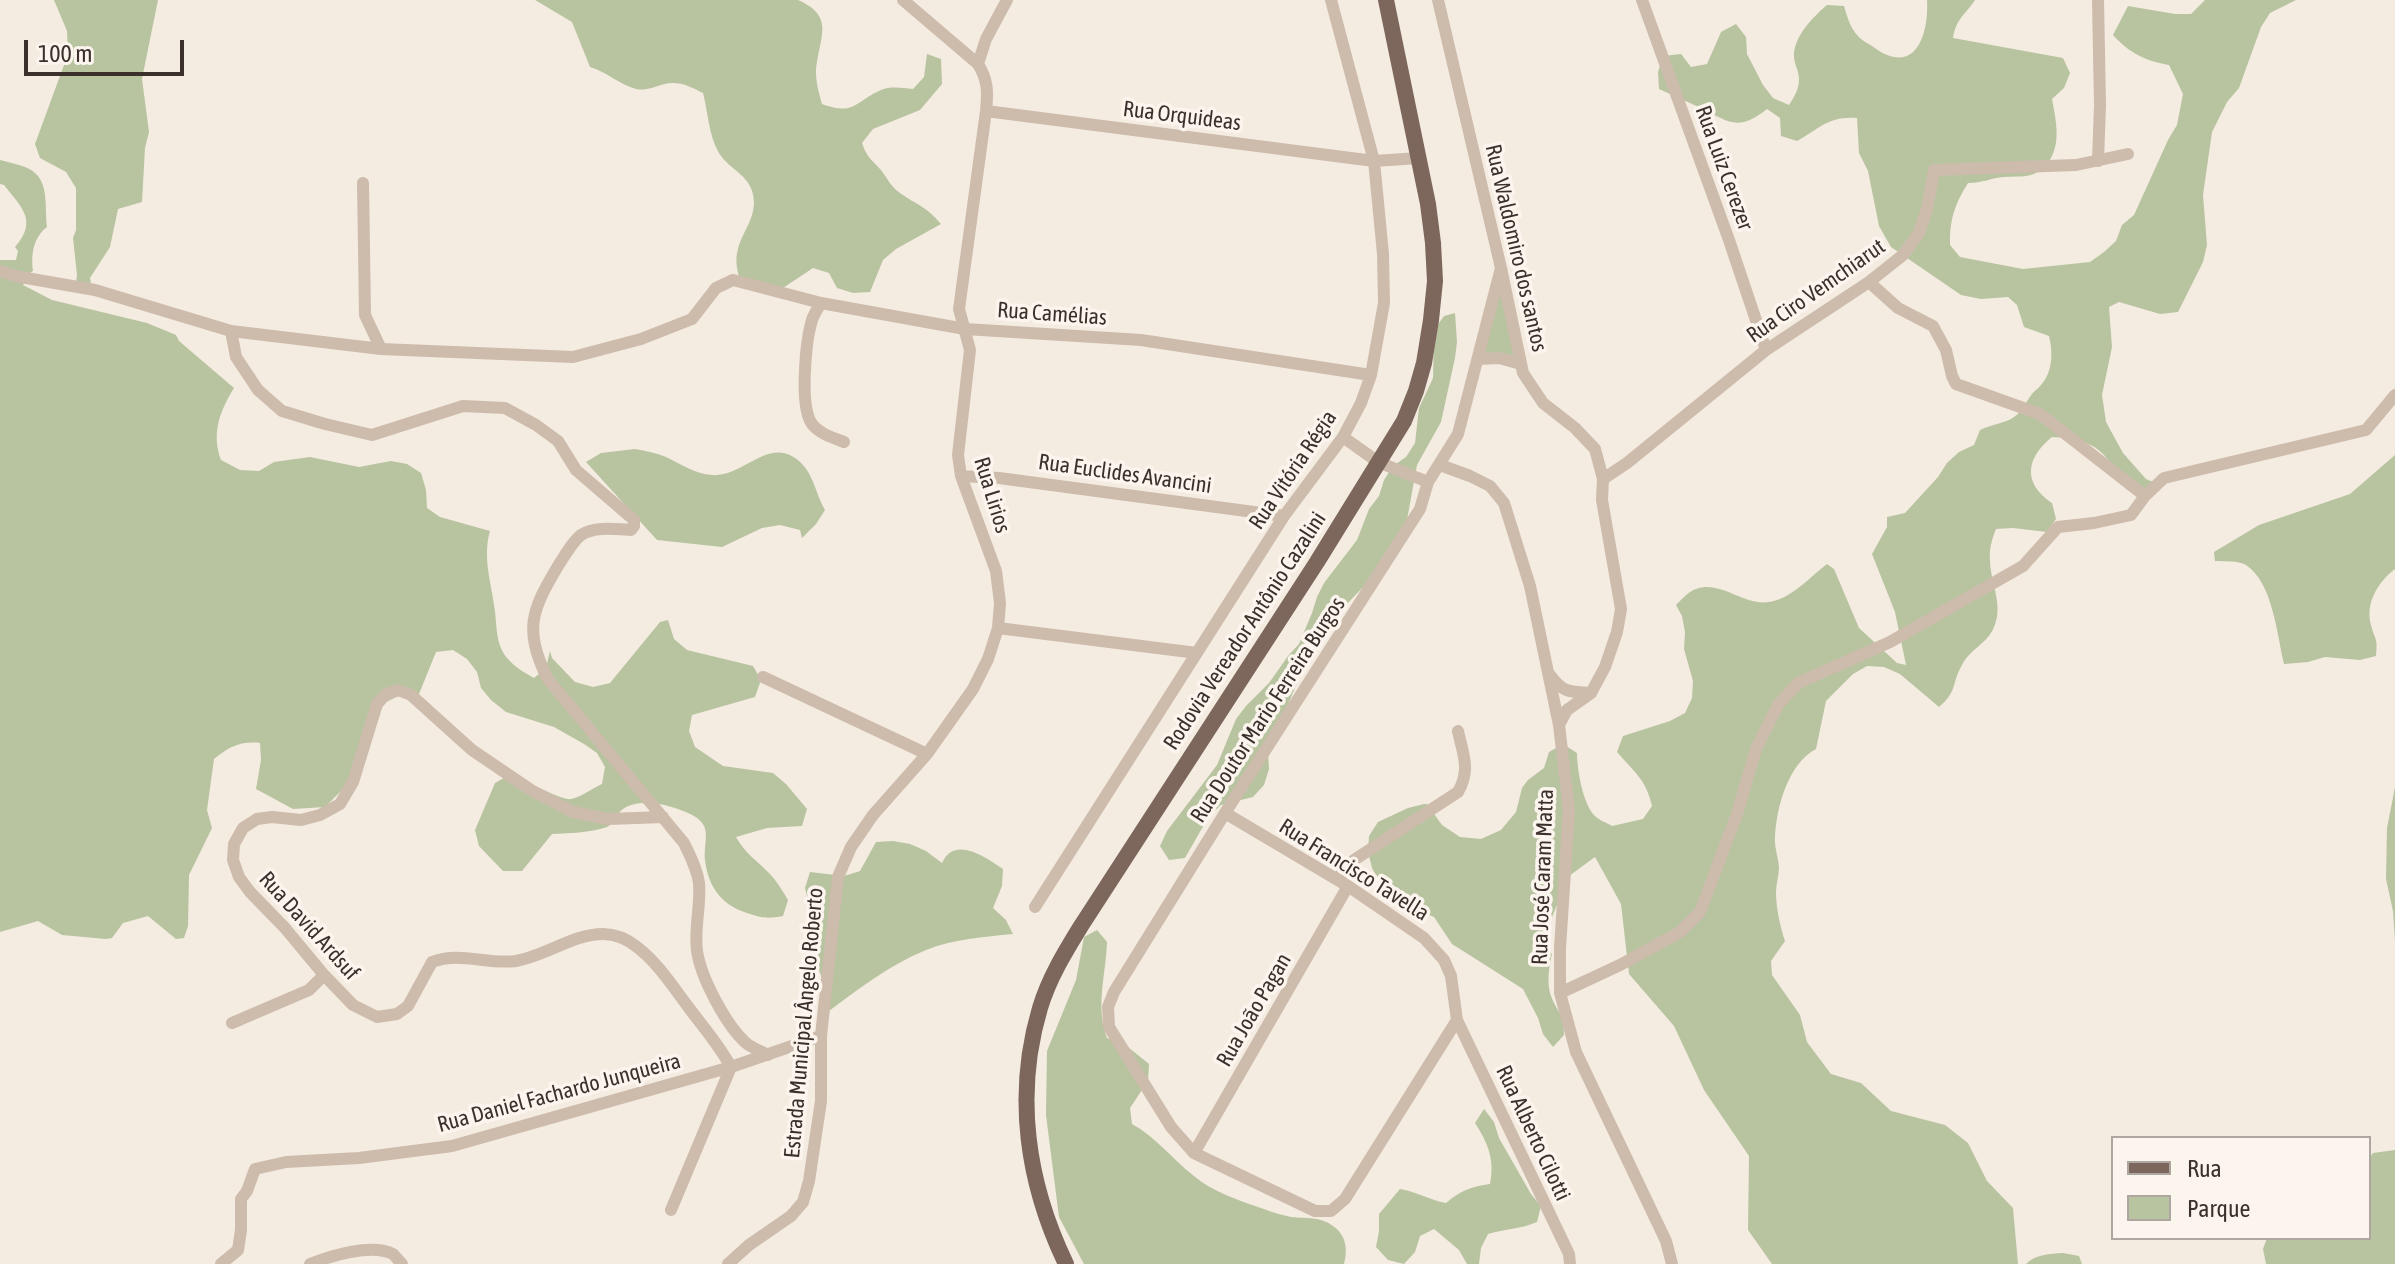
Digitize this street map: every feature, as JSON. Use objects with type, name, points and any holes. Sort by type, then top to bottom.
[{"type":"main road","name":"Rodovia Vereador Antônio Cazalini","points":[[1066,1264],[1041,1201],[1027,1130],[1029,1056],[1040,1007],[1057,965],[1081,926],[1317,562],[1404,421],[1424,363],[1435,281],[1433,243],[1428,204],[1386,0]]},
{"type":"street","points":[[903,0],[978,64],[986,39],[1007,0]]},
{"type":"street","name":"Rua Vitória Régia","points":[[1035,907],[1284,516],[1343,437],[1361,403],[1371,375],[1384,303],[1383,254],[1374,161],[1331,0]]},
{"type":"street","name":"Rua Waldomiro dos santos","points":[[1438,0],[1521,364],[1543,403],[1575,428],[1595,449],[1603,479],[1602,500],[1621,609],[1605,667],[1591,693]]},
{"type":"street","name":"Rua Luiz Cerezer","points":[[1642,0],[1766,350]]},
{"type":"street","points":[[2098,0],[2098,161]]},
{"type":"street","name":"Rua Lirios","points":[[851,847],[873,815],[927,754],[973,689],[988,659],[998,628],[1000,603],[996,571],[961,476],[958,455],[970,350],[959,309],[988,92],[986,76],[978,64]]},
{"type":"street","name":"Rua Orquideas","points":[[986,111],[1374,161],[1419,158]]},
{"type":"street","name":"Rua Ciro Vemchiarut","points":[[1603,479],[1766,350],[1869,282],[1903,255],[1919,233],[1934,170],[2076,165],[2128,154]]},
{"type":"street","points":[[363,183],[365,315],[381,349]]},
{"type":"street","name":"Rua Doutor Mario Ferreira Burgos","points":[[1194,1153],[1171,1127],[1109,1027],[1108,1007],[1114,992],[1225,813],[1420,509],[1428,482],[1458,434],[1501,268]]},
{"type":"street","points":[[0,271],[95,290],[231,331],[381,349]]},
{"type":"street","name":"Rua Camélias","points":[[381,349],[573,357],[641,339],[692,319],[716,288],[733,280],[821,303],[965,329],[1141,340],[1371,375]]},
{"type":"street","points":[[1869,282],[1898,308],[1933,326],[1946,350],[1956,384],[2040,414],[2145,496]]},
{"type":"street","points":[[821,303],[812,321],[804,383],[805,408],[812,424],[826,435],[844,442]]},
{"type":"street","points":[[231,331],[236,357],[258,390],[282,411],[372,435],[463,406],[505,408],[558,441],[576,470],[634,520],[631,530],[595,530],[581,536],[541,594],[534,615],[532,636],[547,678],[684,843],[699,883],[697,949],[700,965],[730,1024],[747,1043],[768,1055]]},
{"type":"street","points":[[1478,359],[1499,358],[1521,364]]},
{"type":"street","points":[[1560,993],[1680,932],[1700,912],[1737,814],[1756,749],[1778,705],[1798,683],[1890,642],[2023,566],[2058,527],[2131,515],[2164,478],[2366,430],[2395,395]]},
{"type":"street","points":[[1343,437],[1378,462],[1428,482]]},
{"type":"street","name":"Rua José Caram Matta","points":[[1440,465],[1490,486],[1504,503],[1530,586],[1559,725],[1569,810],[1560,993],[1576,1052],[1666,1241],[1672,1264]]},
{"type":"street","name":"Rua Euclides Avancini","points":[[961,476],[999,478],[1284,516]]},
{"type":"street","points":[[998,628],[1197,653]]},
{"type":"street","points":[[1548,671],[1560,688],[1591,693]]},
{"type":"street","points":[[763,677],[927,754]]},
{"type":"street","name":"Rua David Ardsuf","points":[[663,817],[608,819],[573,812],[531,790],[472,750],[411,695],[398,690],[386,694],[377,704],[353,782],[340,804],[320,815],[301,820],[257,819],[243,828],[234,844],[233,860],[239,877],[324,975],[353,1005],[377,1017],[397,1014],[408,1006],[432,962],[444,957],[458,956],[503,963],[528,959],[587,936],[605,933],[621,937],[639,948],[662,972],[718,1043],[731,1067]]},
{"type":"street","points":[[1559,725],[1567,710],[1591,693]]},
{"type":"street","name":"Rua João Pagan","points":[[1194,1153],[1354,860],[1458,792],[1467,768],[1458,731]]},
{"type":"street","name":"Rua Francisco Tavella","points":[[1225,813],[1343,883],[1424,938],[1444,960],[1451,976],[1457,1020]]},
{"type":"street","name":"Estrada Municipal Ângelo Roberto","points":[[728,1264],[791,1216],[803,1202],[821,1101],[821,1036],[838,877],[851,847]]},
{"type":"street","points":[[232,1023],[309,990],[324,975]]},
{"type":"street","points":[[1194,1153],[1315,1211],[1331,1211],[1345,1199],[1457,1020]]},
{"type":"street","name":"Rua Alberto Cilotti","points":[[1457,1020],[1569,1254],[1570,1264]]},
{"type":"street","name":"Rua Daniel Fachardo Junqueira","points":[[221,1264],[238,1250],[241,1199],[255,1169],[286,1162],[359,1158],[452,1146],[731,1067],[821,1036]]},
{"type":"street","points":[[671,1210],[731,1067]]},
{"type":"street","points":[[310,1264],[337,1254],[376,1251],[394,1255],[402,1264]]},
{"type":"green space","points":[[54,0],[158,0],[142,79],[149,132],[142,202],[118,209],[110,247],[90,278],[91,284],[76,282],[73,238],[76,230],[76,188],[66,172],[40,158],[35,144],[68,54],[67,31]]},
{"type":"green space","points":[[535,0],[798,0],[818,14],[821,22],[816,72],[822,104],[841,109],[854,106],[885,89],[913,89],[924,77],[927,54],[941,59],[942,84],[920,110],[873,129],[862,143],[869,157],[894,187],[926,209],[941,224],[896,249],[883,260],[870,292],[853,293],[837,288],[829,273],[813,268],[783,288],[742,286],[737,254],[752,215],[753,193],[746,180],[716,147],[703,93],[677,83],[636,89],[590,67],[572,22]]},
{"type":"green space","points":[[1927,0],[1975,0],[1959,22],[1953,38],[2063,58],[2070,73],[2064,88],[2052,99],[2056,119],[2055,149],[2045,166],[2029,176],[1968,183],[1952,220],[1950,245],[1960,257],[2023,269],[2090,262],[2116,241],[2122,225],[2134,215],[2177,125],[2183,94],[2169,65],[2138,55],[2113,35],[2128,6],[2191,14],[2205,0],[2296,0],[2270,13],[2261,27],[2239,88],[2227,102],[2212,132],[2203,195],[2207,245],[2203,262],[2178,312],[2160,314],[2119,302],[2109,307],[2112,347],[2102,395],[2106,422],[2123,453],[2146,479],[2162,486],[2160,489],[2127,490],[2113,466],[2098,450],[2080,441],[2052,437],[2037,453],[2031,470],[2036,487],[2052,503],[2056,519],[2047,532],[1996,529],[1990,556],[1997,619],[1987,638],[1965,660],[1949,696],[1939,707],[1900,674],[1884,667],[1867,666],[1853,674],[1826,701],[1816,749],[1791,775],[1778,812],[1776,898],[1785,941],[1771,961],[1772,975],[1800,1015],[1807,1042],[1831,1074],[1861,1083],[1891,1111],[1945,1125],[1968,1143],[1987,1181],[2013,1208],[2018,1264],[1772,1264],[1748,1230],[1749,1156],[1704,1090],[1674,1026],[1629,974],[1621,904],[1595,857],[1569,876],[1540,946],[1552,954],[1549,988],[1564,1027],[1564,1035],[1553,1047],[1543,1034],[1523,989],[1452,944],[1434,917],[1402,907],[1389,896],[1372,868],[1368,852],[1369,836],[1378,822],[1424,804],[1442,825],[1460,837],[1481,839],[1501,830],[1516,812],[1522,788],[1544,768],[1549,752],[1563,744],[1577,753],[1584,795],[1595,816],[1612,826],[1643,819],[1652,806],[1646,789],[1639,776],[1617,752],[1623,736],[1685,713],[1692,698],[1693,681],[1684,649],[1682,616],[1676,605],[1696,589],[1714,588],[1750,600],[1769,602],[1793,592],[1827,564],[1834,569],[1859,628],[1897,663],[1906,665],[1895,612],[1872,554],[1887,527],[1887,517],[1905,513],[1947,463],[1959,452],[1974,445],[1980,430],[2011,419],[2020,411],[2048,374],[2051,355],[2049,336],[2024,327],[2017,305],[2008,297],[1981,299],[1961,295],[1891,247],[1879,226],[1868,171],[1859,153],[1857,118],[1832,121],[1797,141],[1781,136],[1780,118],[1767,109],[1748,121],[1727,121],[1659,89],[1658,72],[1663,56],[1681,54],[1691,67],[1707,64],[1721,32],[1736,24],[1746,37],[1747,54],[1763,85],[1773,98],[1789,105],[1799,83],[1794,57],[1797,42],[1810,21],[1827,5],[1844,6],[1859,37],[1887,55],[1899,58],[1916,49],[1922,39]]},
{"type":"green space","points":[[0,160],[33,172],[39,177],[45,192],[47,227],[36,241],[33,271],[23,285],[52,300],[147,323],[176,335],[179,341],[234,388],[218,422],[217,441],[221,460],[240,470],[259,471],[274,462],[310,457],[359,467],[391,461],[407,464],[421,473],[427,508],[440,517],[490,531],[487,562],[498,637],[504,654],[520,670],[534,678],[546,668],[550,651],[552,658],[575,682],[593,687],[610,683],[660,622],[668,620],[674,639],[687,650],[753,666],[761,680],[755,697],[692,715],[689,731],[695,747],[723,766],[773,773],[807,809],[802,826],[767,828],[736,837],[746,852],[774,878],[788,900],[783,916],[756,916],[723,900],[709,878],[706,833],[702,822],[665,805],[630,805],[607,827],[552,834],[522,871],[503,871],[479,846],[475,830],[495,783],[509,775],[559,797],[571,799],[602,784],[605,767],[597,753],[554,727],[506,712],[481,688],[477,672],[467,659],[453,650],[436,652],[419,694],[407,692],[384,703],[345,787],[325,807],[293,809],[256,789],[261,760],[260,743],[235,746],[214,759],[207,810],[212,828],[189,875],[188,926],[184,938],[176,939],[148,916],[123,923],[112,938],[106,939],[62,935],[38,921],[0,932],[0,260],[16,260],[18,251],[15,247],[26,229],[26,221],[21,207],[0,184]]},
{"type":"green space","points":[[1501,282],[1517,360],[1482,356]]},
{"type":"green space","points":[[1455,313],[1455,358],[1441,422],[1417,465],[1405,531],[1367,583],[1344,607],[1300,676],[1268,752],[1269,769],[1264,785],[1253,797],[1221,805],[1209,816],[1185,858],[1169,860],[1160,846],[1167,831],[1217,765],[1236,719],[1299,644],[1324,583],[1357,540],[1369,509],[1393,466],[1406,457],[1415,443],[1419,408],[1433,378],[1434,330],[1444,316]]},
{"type":"green space","points":[[635,449],[712,475],[736,470],[769,454],[791,456],[807,470],[825,510],[802,538],[800,530],[780,525],[762,528],[722,547],[657,540],[586,462],[601,453]]},
{"type":"green space","points":[[2395,455],[2395,569],[2383,580],[2371,601],[2370,617],[2376,656],[2360,660],[2325,657],[2284,664],[2272,610],[2262,584],[2246,565],[2215,561],[2214,552],[2259,525],[2350,494]]},
{"type":"green space","points":[[2395,787],[2395,941],[2386,879],[2387,828]]},
{"type":"green space","points":[[893,841],[926,851],[942,863],[954,850],[971,851],[1003,869],[1002,886],[993,908],[1006,920],[1013,934],[958,941],[926,950],[886,971],[825,1014],[825,986],[819,970],[817,936],[805,888],[810,872],[844,876],[860,871],[876,842]]},
{"type":"green space","points":[[1097,930],[1107,942],[1101,1002],[1107,1038],[1123,1043],[1149,1064],[1148,1081],[1130,1108],[1132,1124],[1149,1135],[1201,1182],[1217,1191],[1276,1213],[1318,1219],[1333,1226],[1345,1243],[1344,1264],[1084,1264],[1059,1217],[1046,1115],[1047,1051],[1076,980],[1084,937]]},
{"type":"green space","points":[[1484,1109],[1494,1122],[1499,1138],[1531,1194],[1541,1206],[1537,1222],[1488,1234],[1481,1248],[1479,1264],[1467,1264],[1459,1250],[1434,1229],[1420,1236],[1415,1252],[1404,1264],[1388,1260],[1376,1247],[1379,1214],[1400,1189],[1446,1203],[1466,1190],[1490,1184],[1492,1167],[1489,1152],[1475,1123]]},
{"type":"green space","points":[[2395,1150],[2395,1264],[2266,1264],[2263,1249],[2266,1240],[2371,1240],[2373,1153]]},
{"type":"green space","points":[[2063,1253],[2079,1256],[2082,1264],[2026,1264],[2038,1256]]}]
